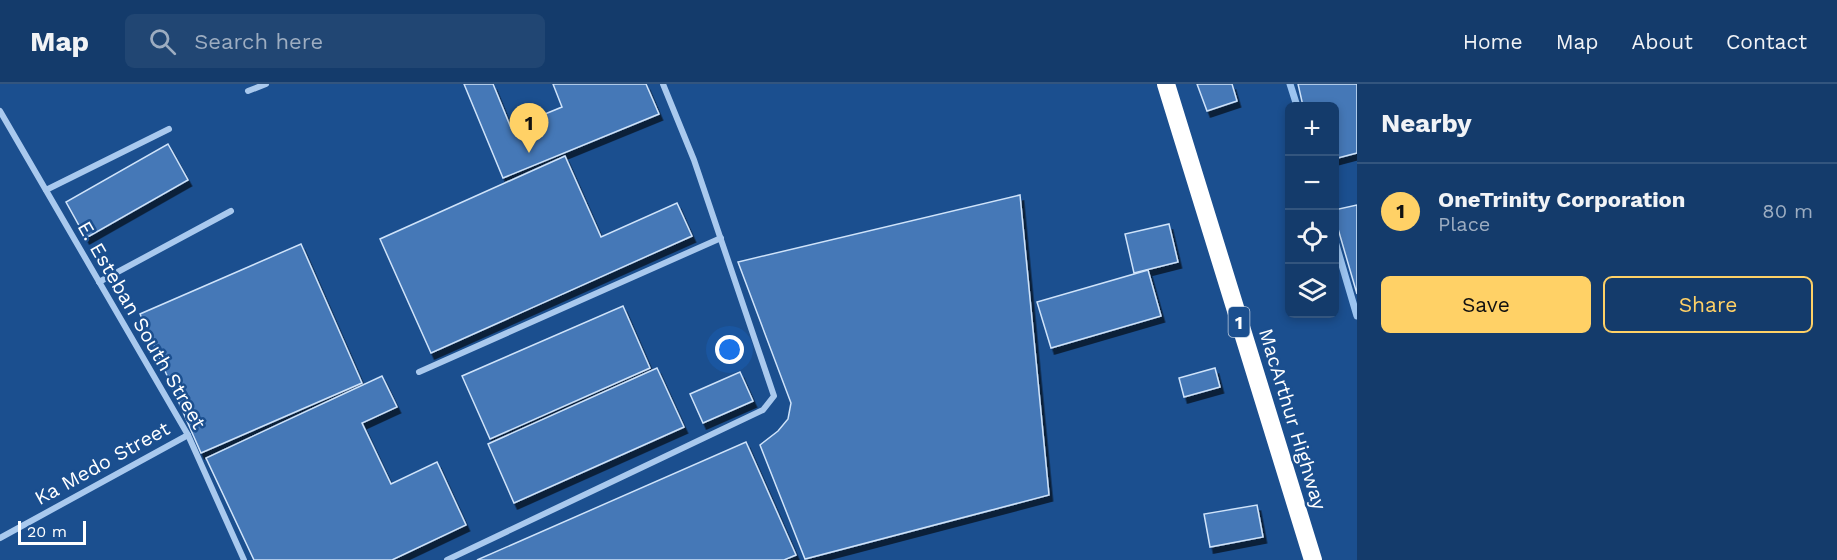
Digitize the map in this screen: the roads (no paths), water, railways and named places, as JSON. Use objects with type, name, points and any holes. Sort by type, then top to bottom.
[{"type":"highway","name":"MacArthur Highway","points":[[1166,84],[1313,560]]},
{"type":"street","points":[[248,91],[266,84]]},
{"type":"street","points":[[447,560],[763,410],[774,396],[694,160],[663,84]]},
{"type":"street","name":"E. Esteban South Street","points":[[0,111],[188,435],[244,560]]},
{"type":"street","points":[[46,190],[169,129]]},
{"type":"street","points":[[99,282],[231,211]]},
{"type":"street","points":[[418,372],[721,238]]},
{"type":"street","name":"Ka Medo Street","points":[[0,538],[188,435]]},
{"type":"waterway","points":[[1290,84],[1296,102]]},
{"type":"waterway","points":[[1339,255],[1357,316]]},
{"type":"place","name":"OneTrinity Corporation","points":[[529,153]]}]
